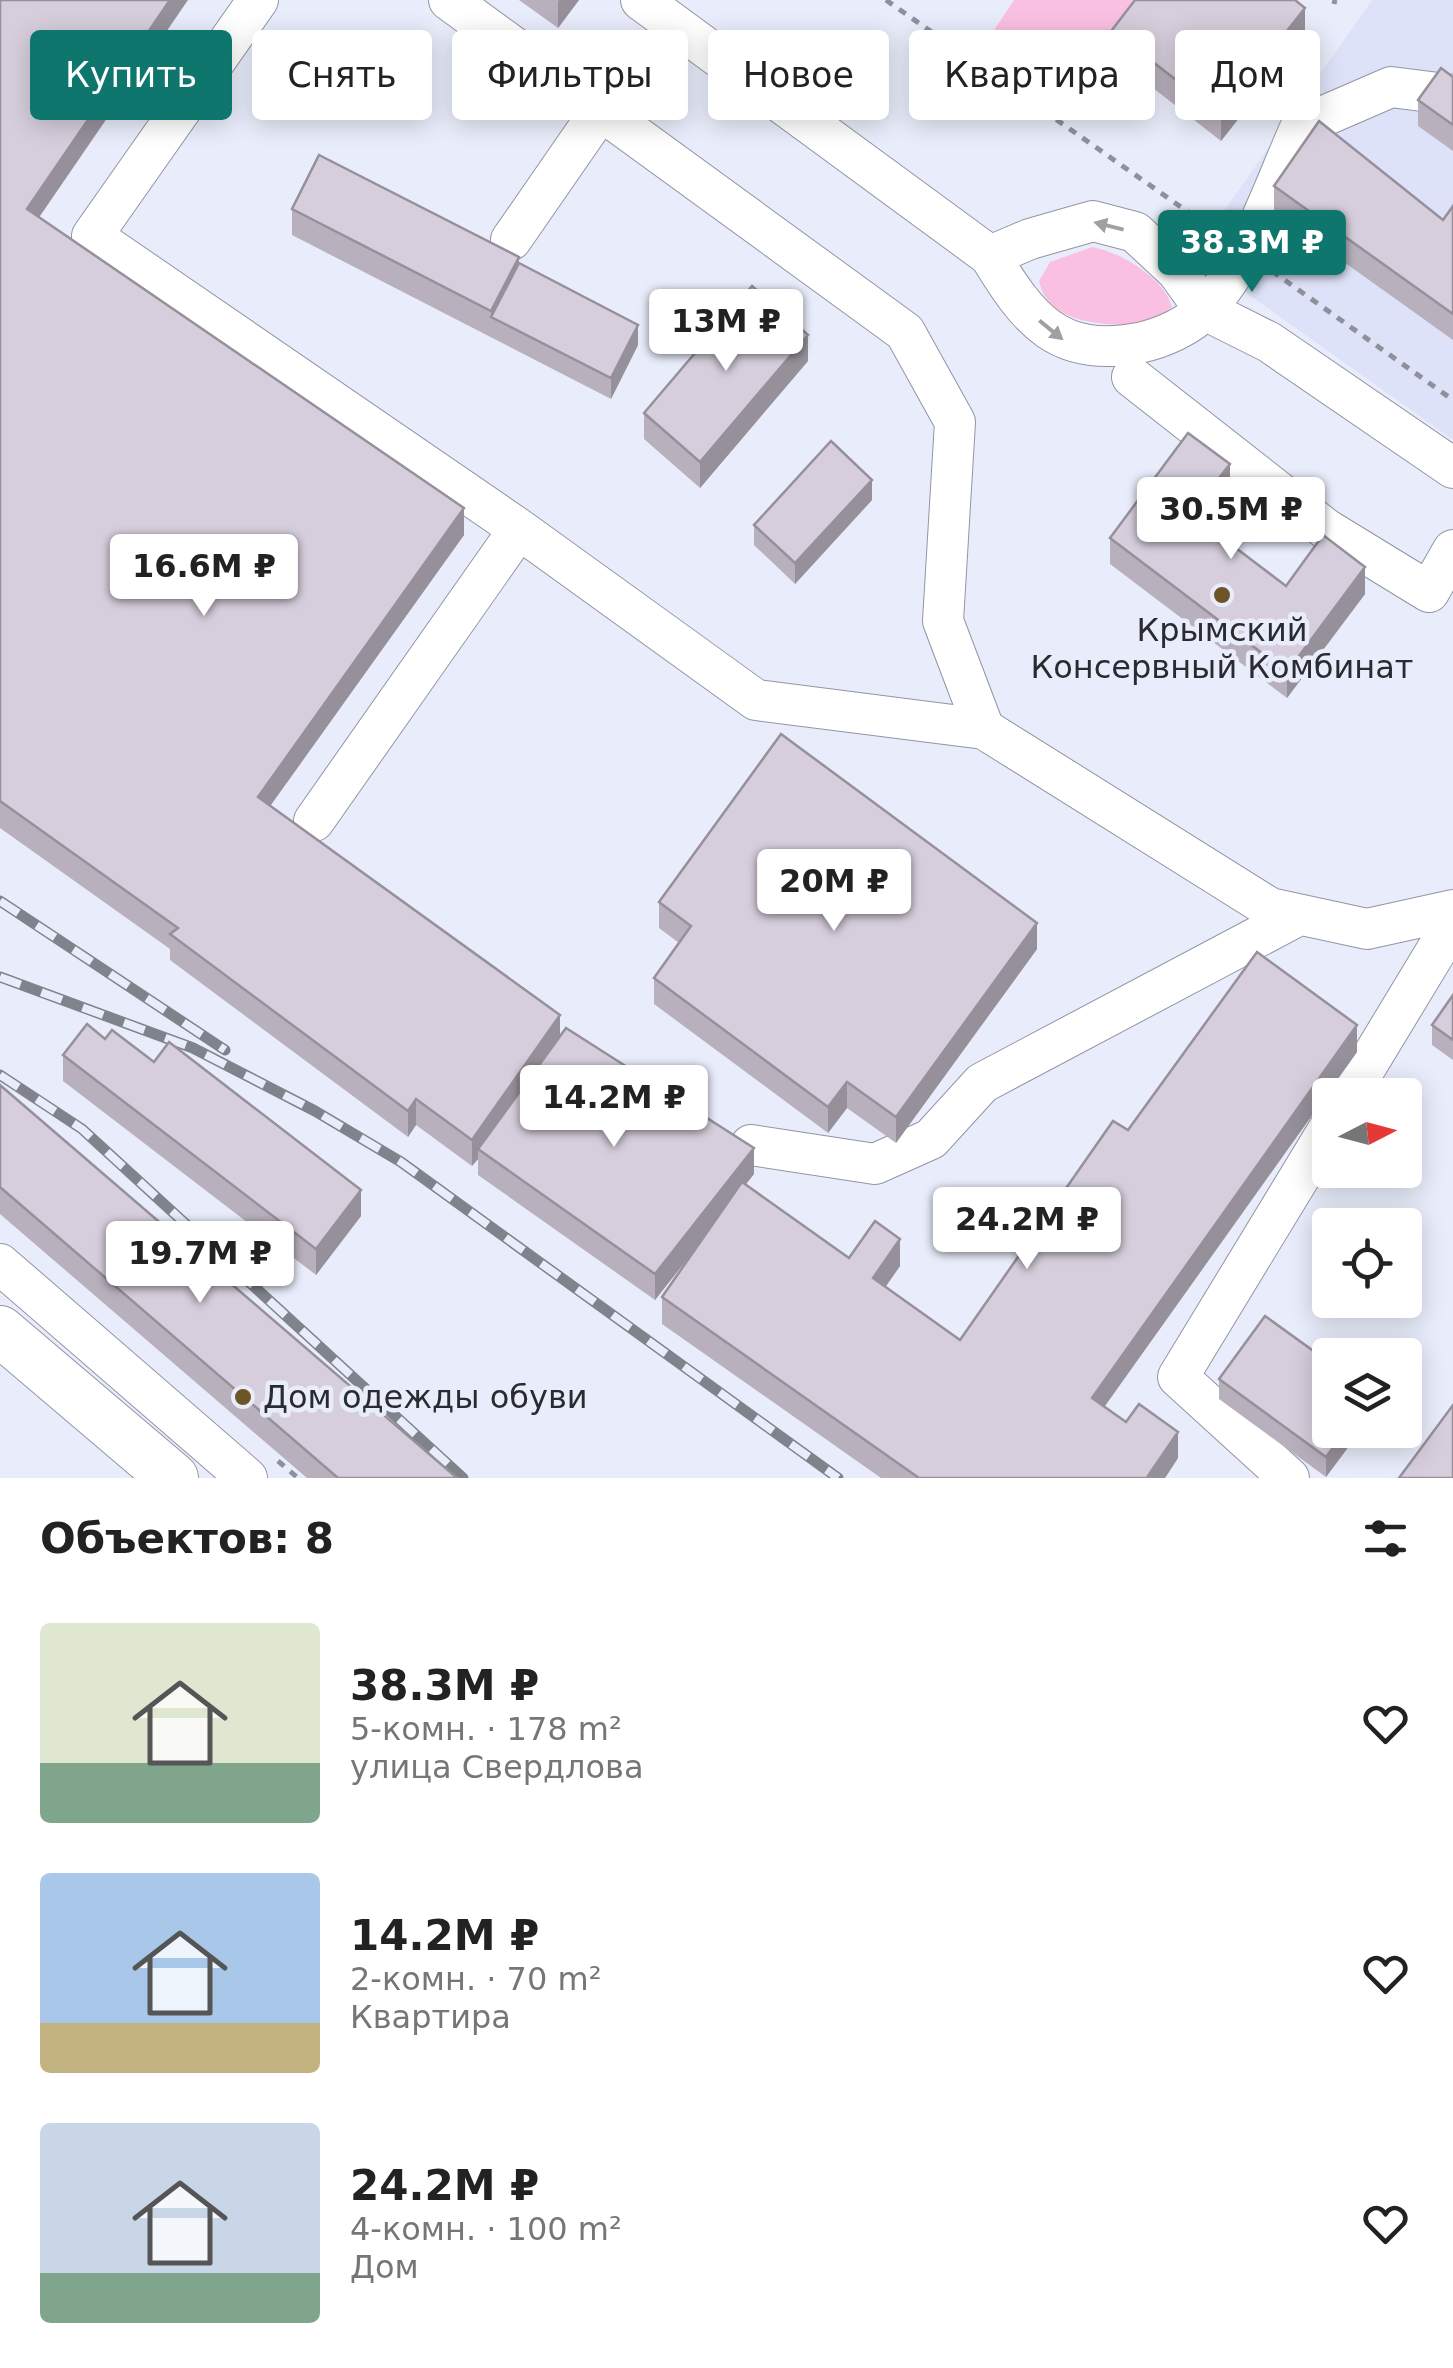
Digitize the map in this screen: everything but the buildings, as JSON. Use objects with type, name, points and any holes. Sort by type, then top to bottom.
[{"type":"main road","points":[[0,1331],[173,1478]]},
{"type":"street","points":[[258,0],[92,236],[519,529],[756,700],[984,729],[1270,908],[1367,929],[1453,910]]},
{"type":"street","points":[[450,0],[491,30]]},
{"type":"street","points":[[641,0],[990,256],[1020,305],[1067,344],[1110,348],[1161,339],[1205,310],[1245,252],[1301,126],[1391,88],[1453,95]]},
{"type":"street","points":[[511,240],[594,120]]},
{"type":"street","points":[[615,120],[905,332],[955,422],[943,621],[984,729]]},
{"type":"street","points":[[990,256],[1030,238],[1092,221],[1135,232],[1177,271],[1205,310],[1269,342],[1453,468]]},
{"type":"street","points":[[1132,377],[1326,529],[1429,592],[1453,550]]},
{"type":"street","points":[[314,821],[519,529]]},
{"type":"street","points":[[751,1145],[875,1164],[931,1139],[982,1083],[1299,914]]},
{"type":"street","points":[[1360,1078],[1453,923]]},
{"type":"street","points":[[1289,1478],[1178,1378],[1312,1157]]},
{"type":"street","points":[[0,1264],[247,1478]]},
{"type":"path","points":[[886,0],[1453,400]]},
{"type":"shaded area","points":[[1014,0],[1133,0],[1113,30],[994,30]]},
{"type":"shaded area","points":[[1372,0],[1453,0],[1453,440],[1193,255],[1288,120],[1320,120],[1320,74]]},
{"type":"shaded area","points":[[1092,247],[1116,254],[1140,268],[1160,286],[1172,307],[1147,326],[1082,320],[1055,307],[1039,281],[1050,262]]},
{"type":"railway","points":[[0,901],[225,1050]]},
{"type":"railway","points":[[0,977],[193,1048],[315,1111],[401,1162],[838,1478]]},
{"type":"railway","points":[[0,1075],[82,1129],[463,1478]]},
{"type":"place","name":"Крымский Консервный Комбинат","points":[[1222,595]]},
{"type":"place","name":"Дом одежды обуви","points":[[243,1397]]}]
